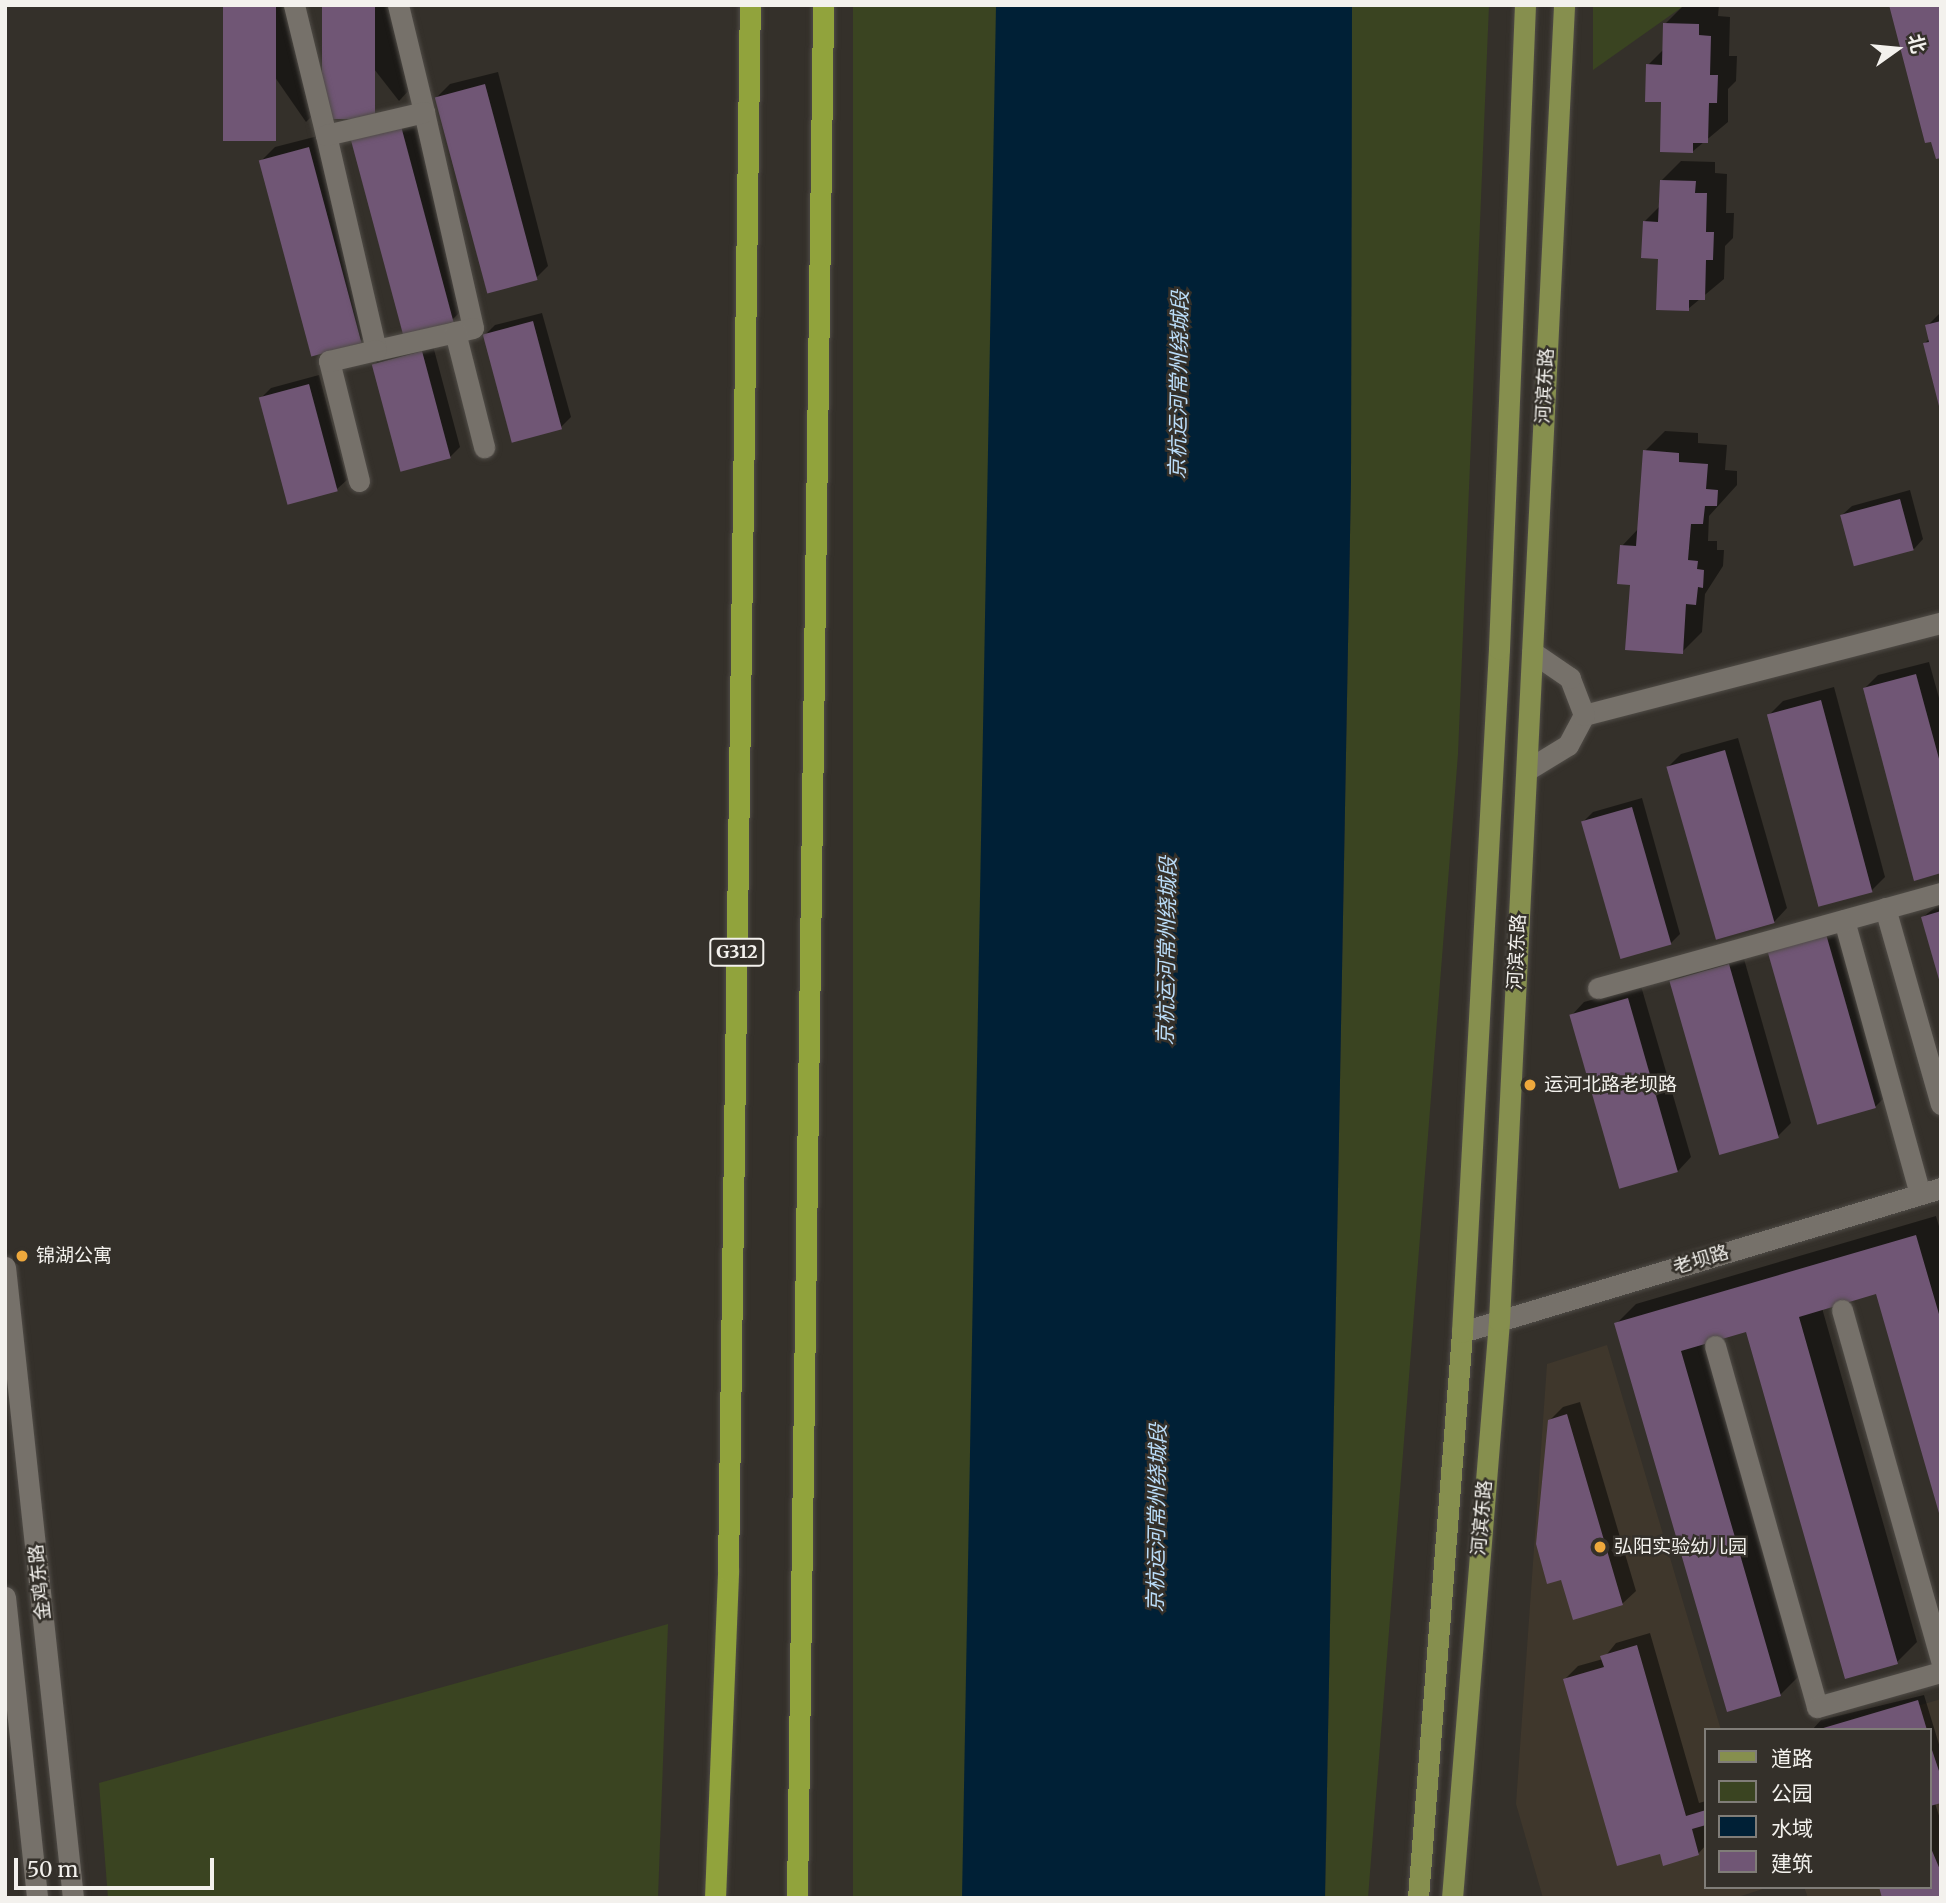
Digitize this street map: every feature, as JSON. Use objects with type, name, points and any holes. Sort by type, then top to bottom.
[{"type":"highway","name":"G312","points":[[715,1898],[728,1572],[750,5]]},
{"type":"highway","points":[[797,1898],[823,5]]},
{"type":"main road","name":"河滨东路","points":[[1418,1898],[1462,1332],[1499,649],[1525,5]]},
{"type":"main road","name":"河滨东路","points":[[1452,1898],[1499,1321],[1564,5]]},
{"type":"street","points":[[294,5],[376,350]]},
{"type":"street","points":[[359,481],[329,362],[473,328],[398,5]]},
{"type":"street","points":[[326,135],[424,112]]},
{"type":"street","points":[[455,332],[484,447]]},
{"type":"street","points":[[1527,770],[1568,745],[1584,715],[1941,623]]},
{"type":"street","points":[[1532,652],[1570,678],[1584,715]]},
{"type":"street","points":[[1598,989],[1941,893]]},
{"type":"street","points":[[1885,908],[1941,1104]]},
{"type":"street","points":[[1844,920],[1920,1195]]},
{"type":"street","name":"老坝路","points":[[1462,1332],[1941,1188]]},
{"type":"street","name":"金鸡东路","points":[[5,1267],[73,1898]]},
{"type":"street","points":[[1842,1310],[1941,1661]]},
{"type":"street","points":[[1715,1346],[1817,1707],[1941,1672]]},
{"type":"street","name":"金鸡东路","points":[[5,1597],[37,1898]]},
{"type":"shaded area","name":"弘阳实验幼儿园","points":[[1607,1345],[1720,1728],[1704,1728],[1704,1889],[1763,1889],[1735,1898],[1543,1898],[1516,1804],[1547,1364]]},
{"type":"shaded area","points":[[1941,1699],[1941,1898],[1808,1898],[1805,1889],[1932,1889],[1932,1728],[1843,1728]]},
{"type":"green space","points":[[853,5],[996,5],[996,1898],[853,1898]]},
{"type":"green space","points":[[1352,5],[1489,5],[1458,754],[1368,1898],[1325,1898],[1351,481]]},
{"type":"green space","points":[[1593,5],[1685,5],[1593,70]]},
{"type":"green space","points":[[668,1624],[658,1898],[108,1898],[99,1783]]},
{"type":"water","name":"京杭运河常州绕城段","points":[[996,5],[1352,5],[1351,481],[1325,1898],[962,1898]]},
{"type":"building","points":[[223,5],[276,5],[276,141],[223,141]]},
{"type":"building","points":[[322,5],[375,5],[375,119],[322,119]]},
{"type":"building","points":[[1889,5],[1941,5],[1941,158],[1936,159],[1931,142],[1925,143]]},
{"type":"building","points":[[1663,23],[1699,24],[1699,35],[1711,36],[1710,75],[1718,75],[1717,103],[1709,103],[1708,143],[1693,143],[1693,153],[1660,152],[1661,102],[1645,102],[1646,64],[1662,65]]},
{"type":"building","points":[[485,84],[538,280],[487,294],[435,97]]},
{"type":"building","points":[[401,126],[454,322],[403,336],[351,139]]},
{"type":"building","points":[[309,147],[362,343],[311,357],[259,160]]},
{"type":"building","points":[[1660,180],[1696,181],[1695,193],[1707,193],[1706,232],[1714,232],[1713,260],[1706,260],[1705,300],[1689,300],[1689,311],[1656,310],[1658,259],[1641,258],[1643,221],[1658,222]]},
{"type":"building","points":[[533,321],[562,429],[512,443],[483,334]]},
{"type":"building","points":[[1941,321],[1940,410],[1923,343],[1929,342],[1925,325]]},
{"type":"building","points":[[422,351],[451,458],[401,472],[372,364]]},
{"type":"building","points":[[309,384],[338,491],[288,505],[259,397]]},
{"type":"building","points":[[1643,450],[1679,453],[1679,462],[1708,464],[1706,489],[1718,490],[1717,506],[1705,506],[1703,524],[1691,524],[1688,560],[1698,561],[1697,569],[1704,570],[1703,588],[1698,587],[1696,605],[1686,604],[1683,654],[1625,650],[1630,585],[1617,584],[1620,545],[1636,546]]},
{"type":"building","points":[[1900,499],[1914,550],[1854,566],[1840,515]]},
{"type":"building","points":[[1916,674],[1941,766],[1941,873],[1914,881],[1863,688]]},
{"type":"building","points":[[1821,700],[1873,892],[1818,907],[1767,714]]},
{"type":"building","points":[[1725,750],[1775,923],[1716,940],[1666,767]]},
{"type":"building","points":[[1632,807],[1671,944],[1620,959],[1581,822]]},
{"type":"building","points":[[1941,911],[1941,983],[1940,983],[1921,917]]},
{"type":"building","points":[[1826,934],[1876,1108],[1817,1125],[1767,951]]},
{"type":"building","points":[[1729,964],[1779,1138],[1719,1155],[1669,981]]},
{"type":"building","points":[[1628,998],[1678,1172],[1619,1189],[1569,1015]]},
{"type":"building","points":[[1916,1235],[1941,1321],[1941,1520],[1876,1294],[1799,1317],[1898,1664],[1845,1679],[1746,1332],[1681,1351],[1781,1696],[1727,1712],[1614,1323]]},
{"type":"building","points":[[1567,1414],[1623,1605],[1573,1620],[1561,1580],[1547,1584],[1536,1544],[1548,1420]]},
{"type":"building","points":[[1637,1645],[1686,1816],[1704,1811],[1704,1826],[1692,1829],[1699,1855],[1663,1866],[1660,1854],[1617,1866],[1563,1679],[1604,1667],[1600,1656]]},
{"type":"building","points":[[1918,1700],[1926,1728],[1823,1728]]},
{"type":"building","points":[[1932,1750],[1941,1777],[1941,1803],[1932,1805]]},
{"type":"building","points":[[1932,1851],[1941,1872],[1941,1898],[1882,1898],[1880,1889],[1932,1889]]},
{"type":"place","name":"运河北路老坝路","points":[[1530,1085]]},
{"type":"place","name":"锦湖公寓","points":[[22,1256]]},
{"type":"place","name":"弘阳实验幼儿园","points":[[1600,1547]]}]
